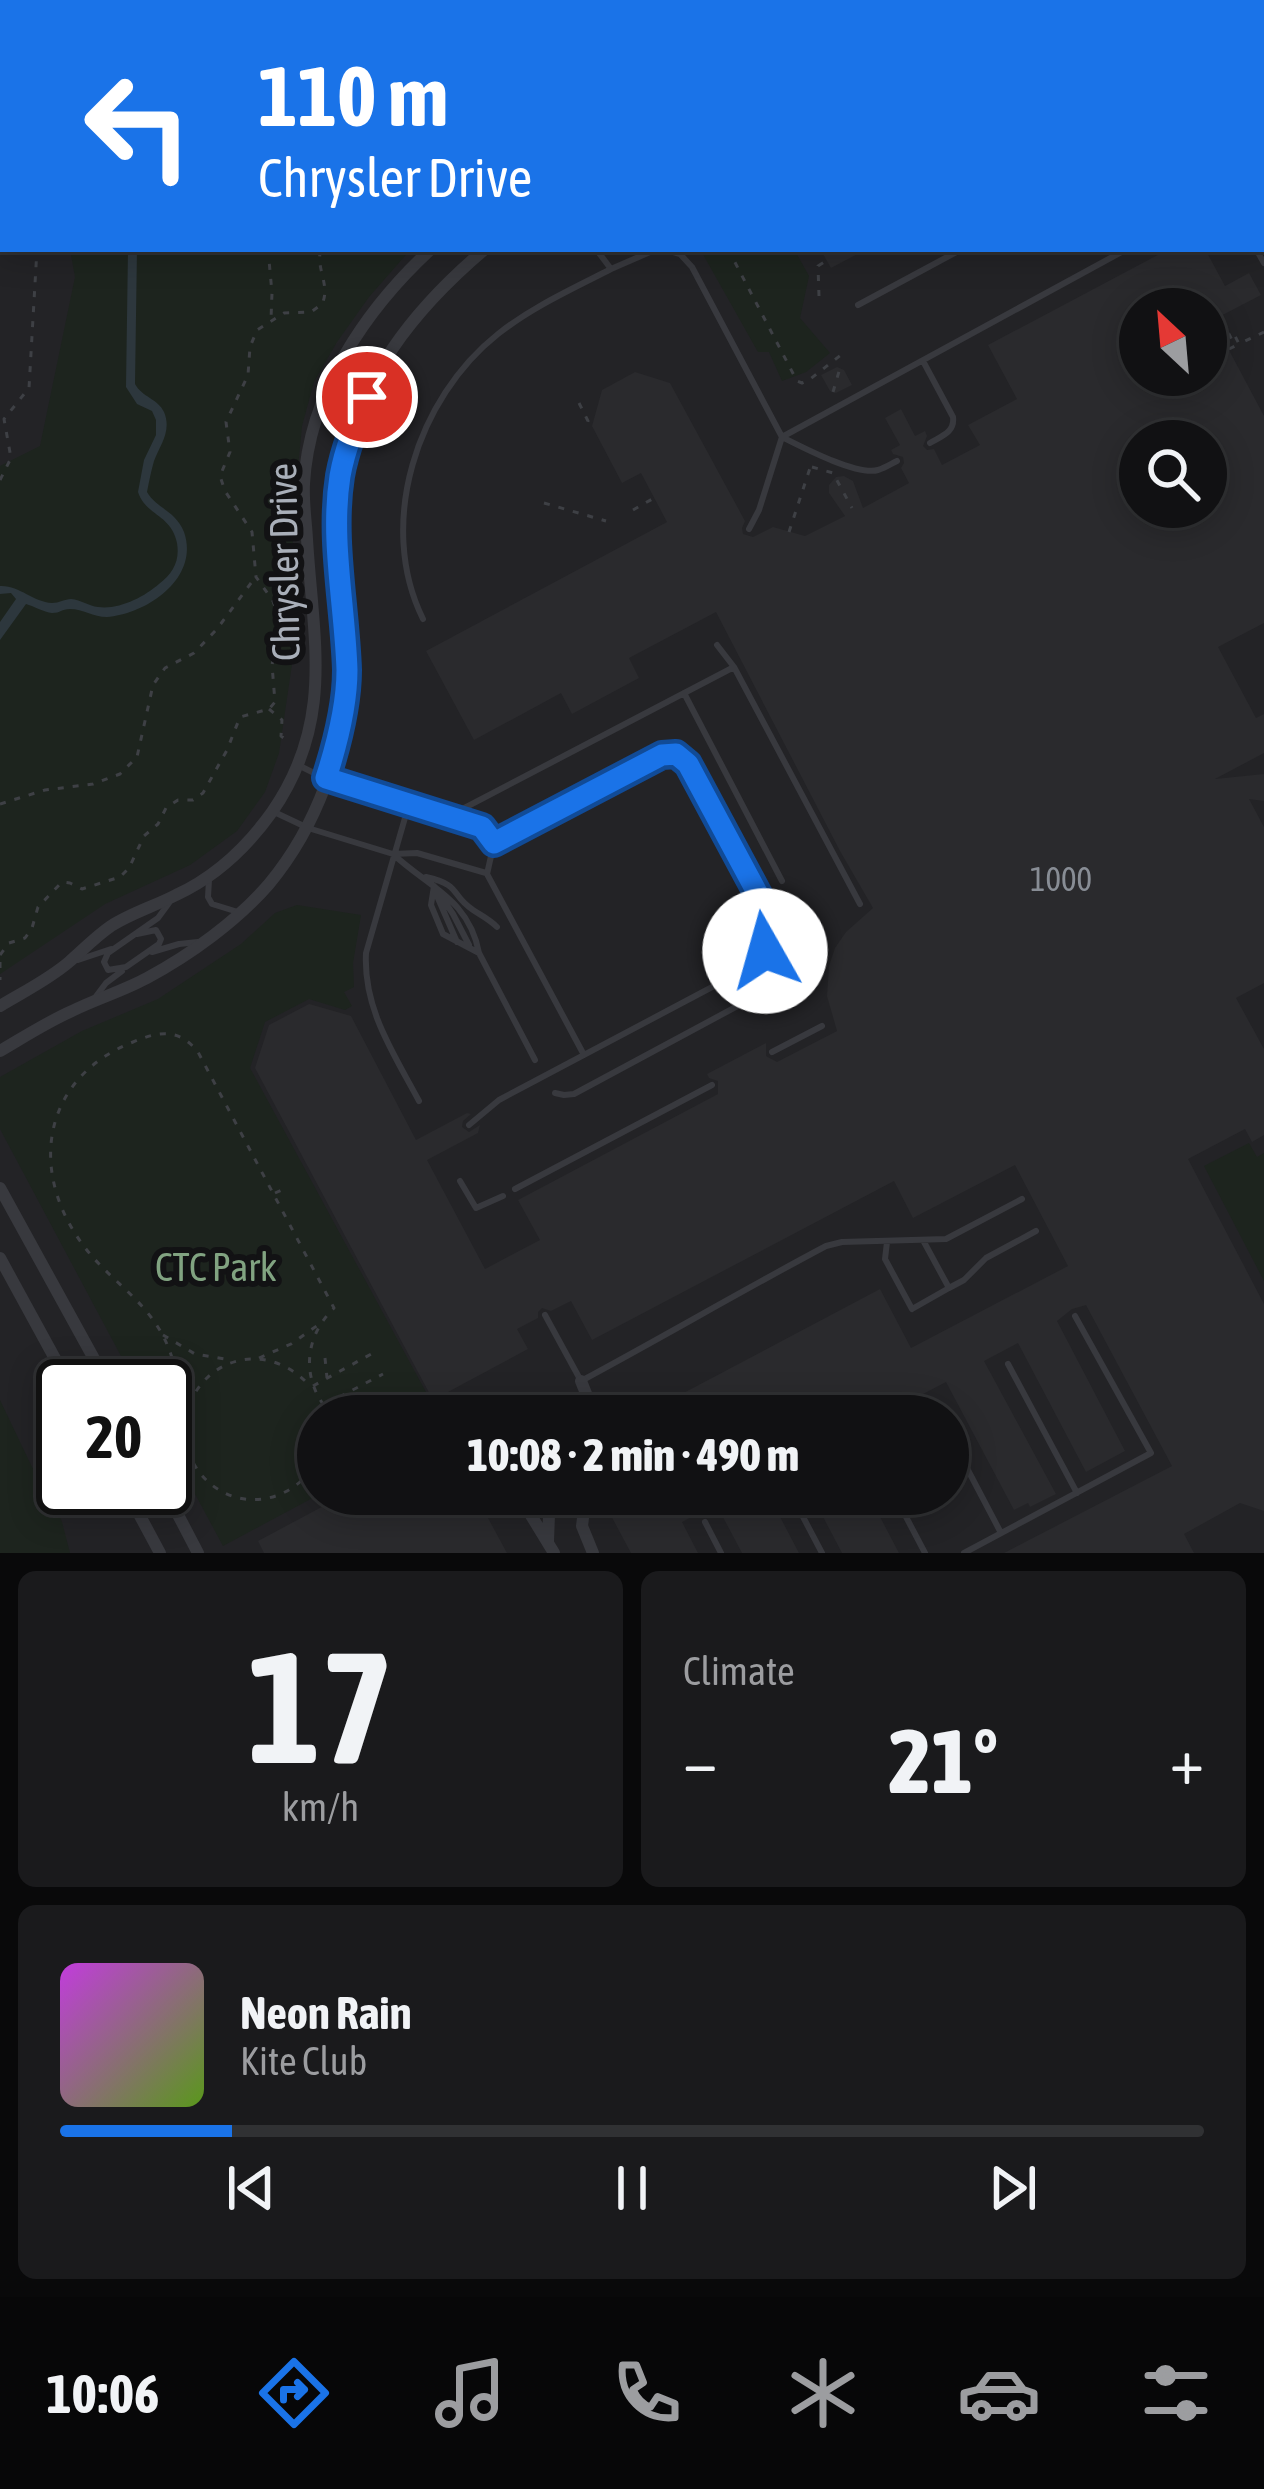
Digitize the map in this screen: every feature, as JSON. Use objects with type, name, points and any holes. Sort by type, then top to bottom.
[{"type":"street","name":"Chrysler Drive","points":[[0,1006],[69,962],[114,924],[209,877],[248,842],[272,812],[307,741],[318,669],[304,485],[314,433],[323,401],[351,344],[388,293],[428,252]]},
{"type":"street","name":"Chrysler Drive","points":[[0,1051],[149,977],[204,941],[268,885],[308,828],[340,731],[347,675],[337,528],[340,476],[353,428],[380,366],[408,324],[481,252]]},
{"type":"street","points":[[0,1188],[95,1359]]},
{"type":"street","points":[[0,1258],[55,1359]]},
{"type":"street","points":[[581,1381],[587,1395]]},
{"type":"street","points":[[140,1515],[160,1553]]},
{"type":"street","points":[[178,1515],[198,1553]]},
{"type":"street","points":[[531,1515],[551,1548]]},
{"type":"street","points":[[549,1515],[551,1548]]},
{"type":"street","points":[[583,1515],[582,1526],[593,1553]]},
{"type":"lane","points":[[598,252],[611,269]]},
{"type":"lane","points":[[423,619],[408,574],[405,507],[417,451],[433,412],[456,376],[500,332],[611,269],[653,252]]},
{"type":"lane","points":[[672,252],[692,267],[782,437],[814,454],[864,470],[897,461]]},
{"type":"lane","points":[[859,305],[956,252]]},
{"type":"lane","points":[[749,529],[782,437],[1121,252]]},
{"type":"lane","points":[[922,362],[954,424],[930,442]]},
{"type":"lane","points":[[718,645],[860,904]]},
{"type":"lane","points":[[449,816],[734,667]]},
{"type":"lane","points":[[684,693],[782,880]]},
{"type":"lane","points":[[469,1125],[499,1100],[748,968],[765,951],[770,929],[767,911],[688,764],[676,754],[662,755],[494,843]]},
{"type":"lane","points":[[297,765],[482,827],[494,843],[487,874],[584,1055]]},
{"type":"lane","points":[[409,804],[366,953],[366,985],[378,1024],[419,1101]]},
{"type":"lane","points":[[272,812],[393,854],[417,853],[487,874]]},
{"type":"lane","points":[[393,854],[413,872],[451,885],[468,907],[497,927]]},
{"type":"lane","points":[[422,876],[457,905],[535,1060]]},
{"type":"lane","points":[[209,877],[212,904],[239,912]]},
{"type":"lane","points":[[434,886],[432,913],[443,934],[479,953]]},
{"type":"lane","points":[[434,886],[470,946]]},
{"type":"lane","points":[[126,967],[113,971],[105,966],[105,958],[158,918],[174,897]]},
{"type":"lane","points":[[91,1002],[106,983],[159,944],[160,934],[150,930],[137,934]]},
{"type":"lane","points":[[149,953],[204,941]]},
{"type":"lane","points":[[69,962],[115,948]]},
{"type":"lane","points":[[555,1093],[574,1094],[745,1002]]},
{"type":"lane","points":[[772,1052],[822,1026]]},
{"type":"lane","points":[[515,1189],[712,1084]]},
{"type":"lane","points":[[460,1181],[476,1208],[502,1196]]},
{"type":"lane","points":[[545,1315],[581,1381],[826,1246],[956,1235],[1022,1198]]},
{"type":"lane","points":[[886,1242],[885,1259],[912,1309],[964,1280],[986,1258],[1036,1231]]},
{"type":"lane","points":[[924,1241],[949,1288]]},
{"type":"lane","points":[[964,1553],[1151,1453],[1075,1316]]},
{"type":"lane","points":[[1008,1364],[1077,1493]]},
{"type":"lane","points":[[969,1472],[1001,1533]]},
{"type":"lane","points":[[802,1515],[822,1553]]},
{"type":"lane","points":[[905,1515],[925,1553]]},
{"type":"lane","points":[[704,1522],[721,1553]]},
{"type":"path","points":[[0,480],[11,458],[4,419],[29,388],[37,252]]},
{"type":"path","points":[[268,252],[271,320]]},
{"type":"path","points":[[0,955],[9,943],[25,938],[38,907],[62,882],[82,889],[125,874],[144,836],[155,829],[166,808],[178,800],[198,798],[207,788],[240,717],[269,710],[275,702],[272,665],[280,622],[256,577],[252,532],[220,476],[230,452],[226,422],[248,375],[257,330],[284,313],[311,312],[322,304],[326,290],[320,252]]},
{"type":"path","points":[[730,252],[797,381],[808,380],[846,351]]},
{"type":"path","points":[[819,296],[818,266],[826,261]]},
{"type":"path","points":[[1229,349],[1235,346],[1232,332],[1239,344],[1264,332]]},
{"type":"path","points":[[832,392],[840,368]]},
{"type":"path","points":[[579,403],[589,421],[586,430]]},
{"type":"path","points":[[789,532],[811,465],[833,473],[852,508]]},
{"type":"path","points":[[634,510],[654,497]]},
{"type":"path","points":[[544,502],[606,521]]},
{"type":"path","points":[[0,804],[121,774],[137,757],[153,685],[165,668],[194,653],[256,577]]},
{"type":"path","points":[[269,710],[282,720],[281,736],[290,742]]},
{"type":"path","points":[[0,962],[0,980]]},
{"type":"path","points":[[172,1359],[138,1299],[86,1249],[68,1222],[55,1193],[50,1158],[52,1128],[76,1083],[117,1049],[158,1033],[178,1034],[198,1052],[334,1307],[285,1347],[228,1364],[200,1384],[192,1398]]},
{"type":"path","points":[[273,1194],[286,1188]]},
{"type":"path","points":[[317,1395],[309,1352],[322,1321]]},
{"type":"path","points":[[159,1329],[174,1343],[201,1356],[269,1360],[288,1367],[316,1395]]},
{"type":"path","points":[[313,1386],[373,1353]]},
{"type":"path","points":[[325,1358],[327,1378]]},
{"type":"path","points":[[344,1395],[383,1374]]},
{"type":"path","points":[[192,1460],[212,1486],[250,1500],[285,1493],[297,1485]]},
{"type":"shaded area","points":[[0,252],[1264,252],[1264,1553],[0,1553]]},
{"type":"shaded area","points":[[128,252],[137,252],[135,384],[161,408],[167,425],[147,492],[184,532],[184,564],[166,591],[138,609],[107,617],[75,609],[52,613],[26,604],[0,640],[0,622],[16,599],[11,593],[0,594],[0,586],[45,602],[71,599],[114,606],[153,589],[176,561],[174,533],[138,492],[144,460],[156,435],[156,420],[126,387]]},
{"type":"green space","points":[[71,252],[408,252],[337,342],[314,382],[302,426],[293,521],[292,664],[279,753],[265,792],[237,831],[190,865],[105,904],[0,974],[0,466],[40,446],[75,277]]},
{"type":"green space","points":[[702,252],[796,252],[809,276],[800,318],[830,353],[806,372],[782,381],[769,352],[758,352]]},
{"type":"green space","name":"CTC Park","points":[[297,905],[361,915],[354,987],[344,992],[352,1006],[345,1010],[309,999],[265,1022],[250,1068],[428,1395],[297,1395],[297,1506],[223,1546],[192,1488],[192,1359],[123,1359],[0,1129],[0,1077],[82,1031],[158,999],[241,944],[275,913]]},
{"type":"green space","points":[[1249,1143],[1257,1157],[1264,1153],[1264,1281],[1204,1166]]},
{"type":"green space","points":[[0,1400],[36,1473],[36,1515],[59,1515],[70,1553],[0,1553]]},
{"type":"building","points":[[822,252],[861,252],[831,268]]},
{"type":"building","points":[[1163,252],[1207,252],[1225,286],[1249,273],[1261,295],[1227,313],[1227,288],[1119,288],[1119,396],[1227,396],[1227,346],[1264,416],[1264,623],[1218,647],[1256,718],[1264,714],[1264,753],[1215,779],[1264,774],[1264,801],[1249,799],[1264,827],[1264,983],[1236,998],[1264,1049],[1264,1135],[1252,1142],[1245,1129],[1188,1159],[1264,1304],[1264,1511],[1240,1503],[1184,1534],[1194,1553],[1004,1553],[1172,1466],[1086,1305],[1057,1321],[1125,1451],[1086,1472],[1018,1343],[984,1361],[1056,1494],[1030,1507],[1028,1503],[1014,1510],[969,1425],[969,1395],[953,1395],[946,1382],[921,1395],[680,1395],[880,1289],[911,1348],[1068,1266],[1015,1165],[913,1218],[894,1181],[592,1340],[571,1301],[551,1311],[542,1308],[538,1318],[517,1329],[528,1349],[442,1395],[430,1395],[255,1068],[269,1025],[309,1004],[351,1016],[416,1140],[471,1114],[462,1127],[469,1132],[480,1125],[478,1133],[427,1160],[485,1269],[540,1240],[518,1200],[718,1094],[718,1081],[707,1074],[766,1043],[766,1056],[777,1062],[837,1031],[827,996],[829,966],[846,932],[873,908],[716,612],[629,658],[639,678],[572,714],[561,693],[474,740],[426,651],[667,522],[641,473],[622,483],[592,426],[602,390],[635,372],[670,383],[745,521],[743,534],[753,537],[773,527],[805,536],[845,516],[829,493],[836,477],[853,481],[863,508],[909,483],[901,468],[903,457],[891,450],[900,445],[885,418],[901,409],[915,436],[925,431],[923,446],[934,449],[942,465],[980,445],[968,425],[1017,399],[988,345]]},
{"type":"building","points":[[837,367],[852,385],[836,393],[821,375]]},
{"type":"building","points":[[307,1515],[486,1515],[507,1553],[264,1553],[258,1541]]},
{"type":"building","points":[[611,1515],[695,1515],[682,1522],[698,1553],[631,1553]]},
{"type":"building","points":[[722,1515],[779,1515],[799,1553],[742,1553]]},
{"type":"building","points":[[822,1515],[879,1515],[899,1553],[842,1553]]},
{"type":"route","points":[[367,397],[340,476],[337,528],[347,675],[340,731],[326,778],[482,827],[494,843],[662,755],[676,754],[688,764],[767,911],[770,929],[765,951]]}]
